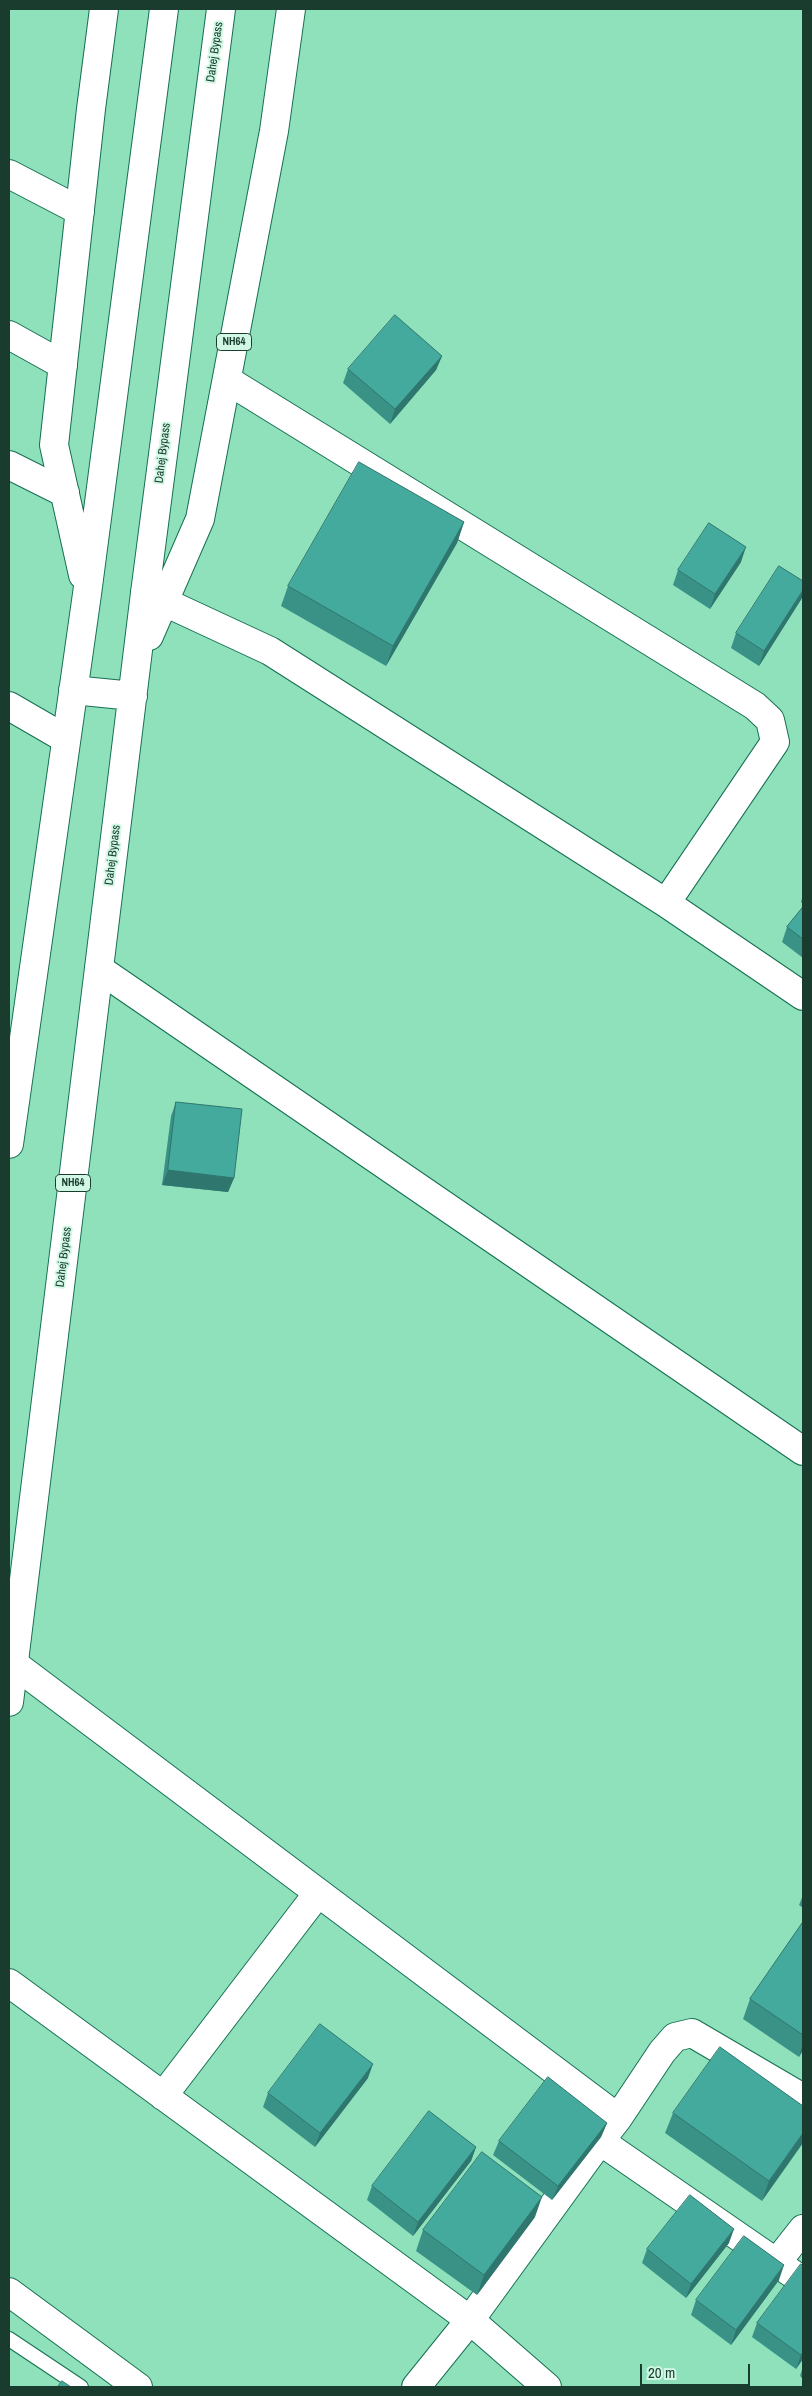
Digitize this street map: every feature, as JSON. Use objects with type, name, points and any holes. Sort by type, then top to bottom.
[{"type":"main road","points":[[87,594],[54,445],[104,9]]},
{"type":"main road","points":[[10,1129],[87,594],[164,9]]},
{"type":"main road","name":"Dahej Bypass","points":[[9,1702],[136,664],[155,597],[221,9]]},
{"type":"main road","name":"NH64","points":[[155,597],[200,519],[274,131],[291,9]]},
{"type":"main road","points":[[9,174],[80,211]]},
{"type":"main road","points":[[9,335],[63,365]]},
{"type":"main road","points":[[227,380],[755,706],[770,720],[775,742],[666,904]]},
{"type":"main road","points":[[9,465],[65,493]]},
{"type":"main road","points":[[155,597],[270,651],[666,904],[803,996]]},
{"type":"main road","points":[[73,690],[133,696]]},
{"type":"main road","points":[[9,706],[66,739]]},
{"type":"main road","points":[[99,969],[803,1450]]},
{"type":"main road","points":[[14,1664],[618,2118]]},
{"type":"main road","points":[[164,2096],[318,1893]]},
{"type":"main road","points":[[9,1982],[470,2320],[547,2387]]},
{"type":"main road","points":[[416,2387],[470,2320],[618,2118],[662,2052],[675,2037],[692,2033],[800,2089]]},
{"type":"main road","points":[[600,2141],[803,2281]]},
{"type":"main road","points":[[776,2262],[803,2229]]},
{"type":"main road","points":[[9,2292],[138,2387]]},
{"type":"lane","points":[[9,2339],[81,2387]]},
{"type":"building","points":[[395,315],[442,356],[395,409],[348,369]]},
{"type":"building","points":[[359,462],[464,522],[393,646],[288,586]]},
{"type":"building","points":[[709,523],[746,547],[715,594],[678,570]]},
{"type":"building","points":[[779,566],[803,581],[803,590],[764,651],[736,633]]},
{"type":"building","points":[[803,907],[803,939],[787,927]]},
{"type":"building","points":[[176,1102],[242,1109],[234,1178],[168,1170]]},
{"type":"building","points":[[803,1922],[803,2035],[750,1999]]},
{"type":"building","points":[[320,2024],[373,2064],[320,2133],[268,2093]]},
{"type":"building","points":[[720,2047],[803,2106],[803,2133],[769,2181],[673,2113]]},
{"type":"building","points":[[548,2077],[607,2123],[558,2186],[499,2141]]},
{"type":"building","points":[[429,2111],[476,2147],[418,2222],[372,2186]]},
{"type":"building","points":[[482,2152],[542,2197],[484,2275],[423,2230]]},
{"type":"building","points":[[690,2195],[734,2229],[691,2284],[647,2249]]},
{"type":"building","points":[[744,2236],[784,2265],[736,2330],[696,2300]]},
{"type":"building","points":[[801,2264],[803,2266],[803,2352],[801,2355],[757,2323]]},
{"type":"building","points":[[62,2381],[71,2387],[58,2387]]}]
